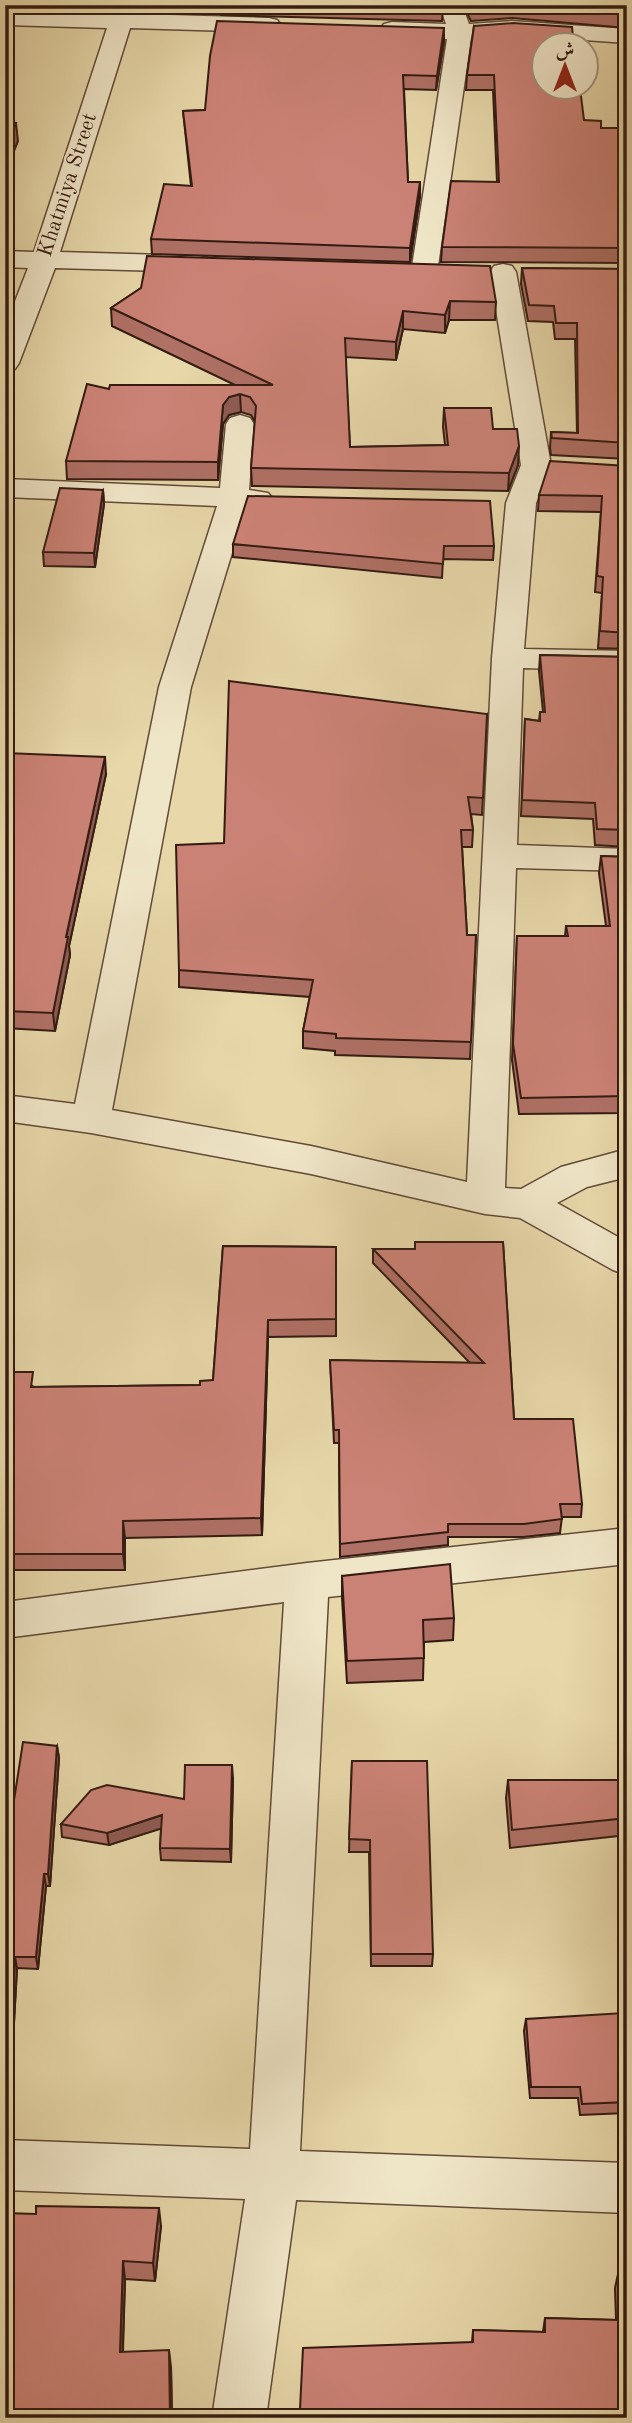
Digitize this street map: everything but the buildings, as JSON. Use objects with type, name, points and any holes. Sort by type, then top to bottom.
[{"type":"street","points":[[452,5],[460,32],[477,273],[549,466],[507,503],[508,658],[485,1199]]},
{"type":"street","points":[[5,18],[123,13],[291,26]]},
{"type":"street","name":"Khatmiya Street","points":[[5,363],[45,259],[123,13]]},
{"type":"street","points":[[369,29],[460,32],[512,28],[627,36]]},
{"type":"street","points":[[5,259],[219,264]]},
{"type":"street","points":[[396,271],[477,273]]},
{"type":"street","points":[[91,1120],[175,687],[234,498],[240,424]]},
{"type":"street","points":[[5,488],[288,499]]},
{"type":"street","points":[[508,658],[627,661]]},
{"type":"street","points":[[498,856],[627,860]]},
{"type":"street","points":[[5,1108],[91,1120],[311,1160],[485,1199],[527,1205],[627,1260]]},
{"type":"street","points":[[527,1205],[561,1181],[596,1168],[627,1163]]},
{"type":"street","points":[[5,1620],[307,1581],[627,1546]]},
{"type":"street","points":[[239,2418],[275,2174],[307,1581]]},
{"type":"street","points":[[5,2165],[627,2188]]}]
